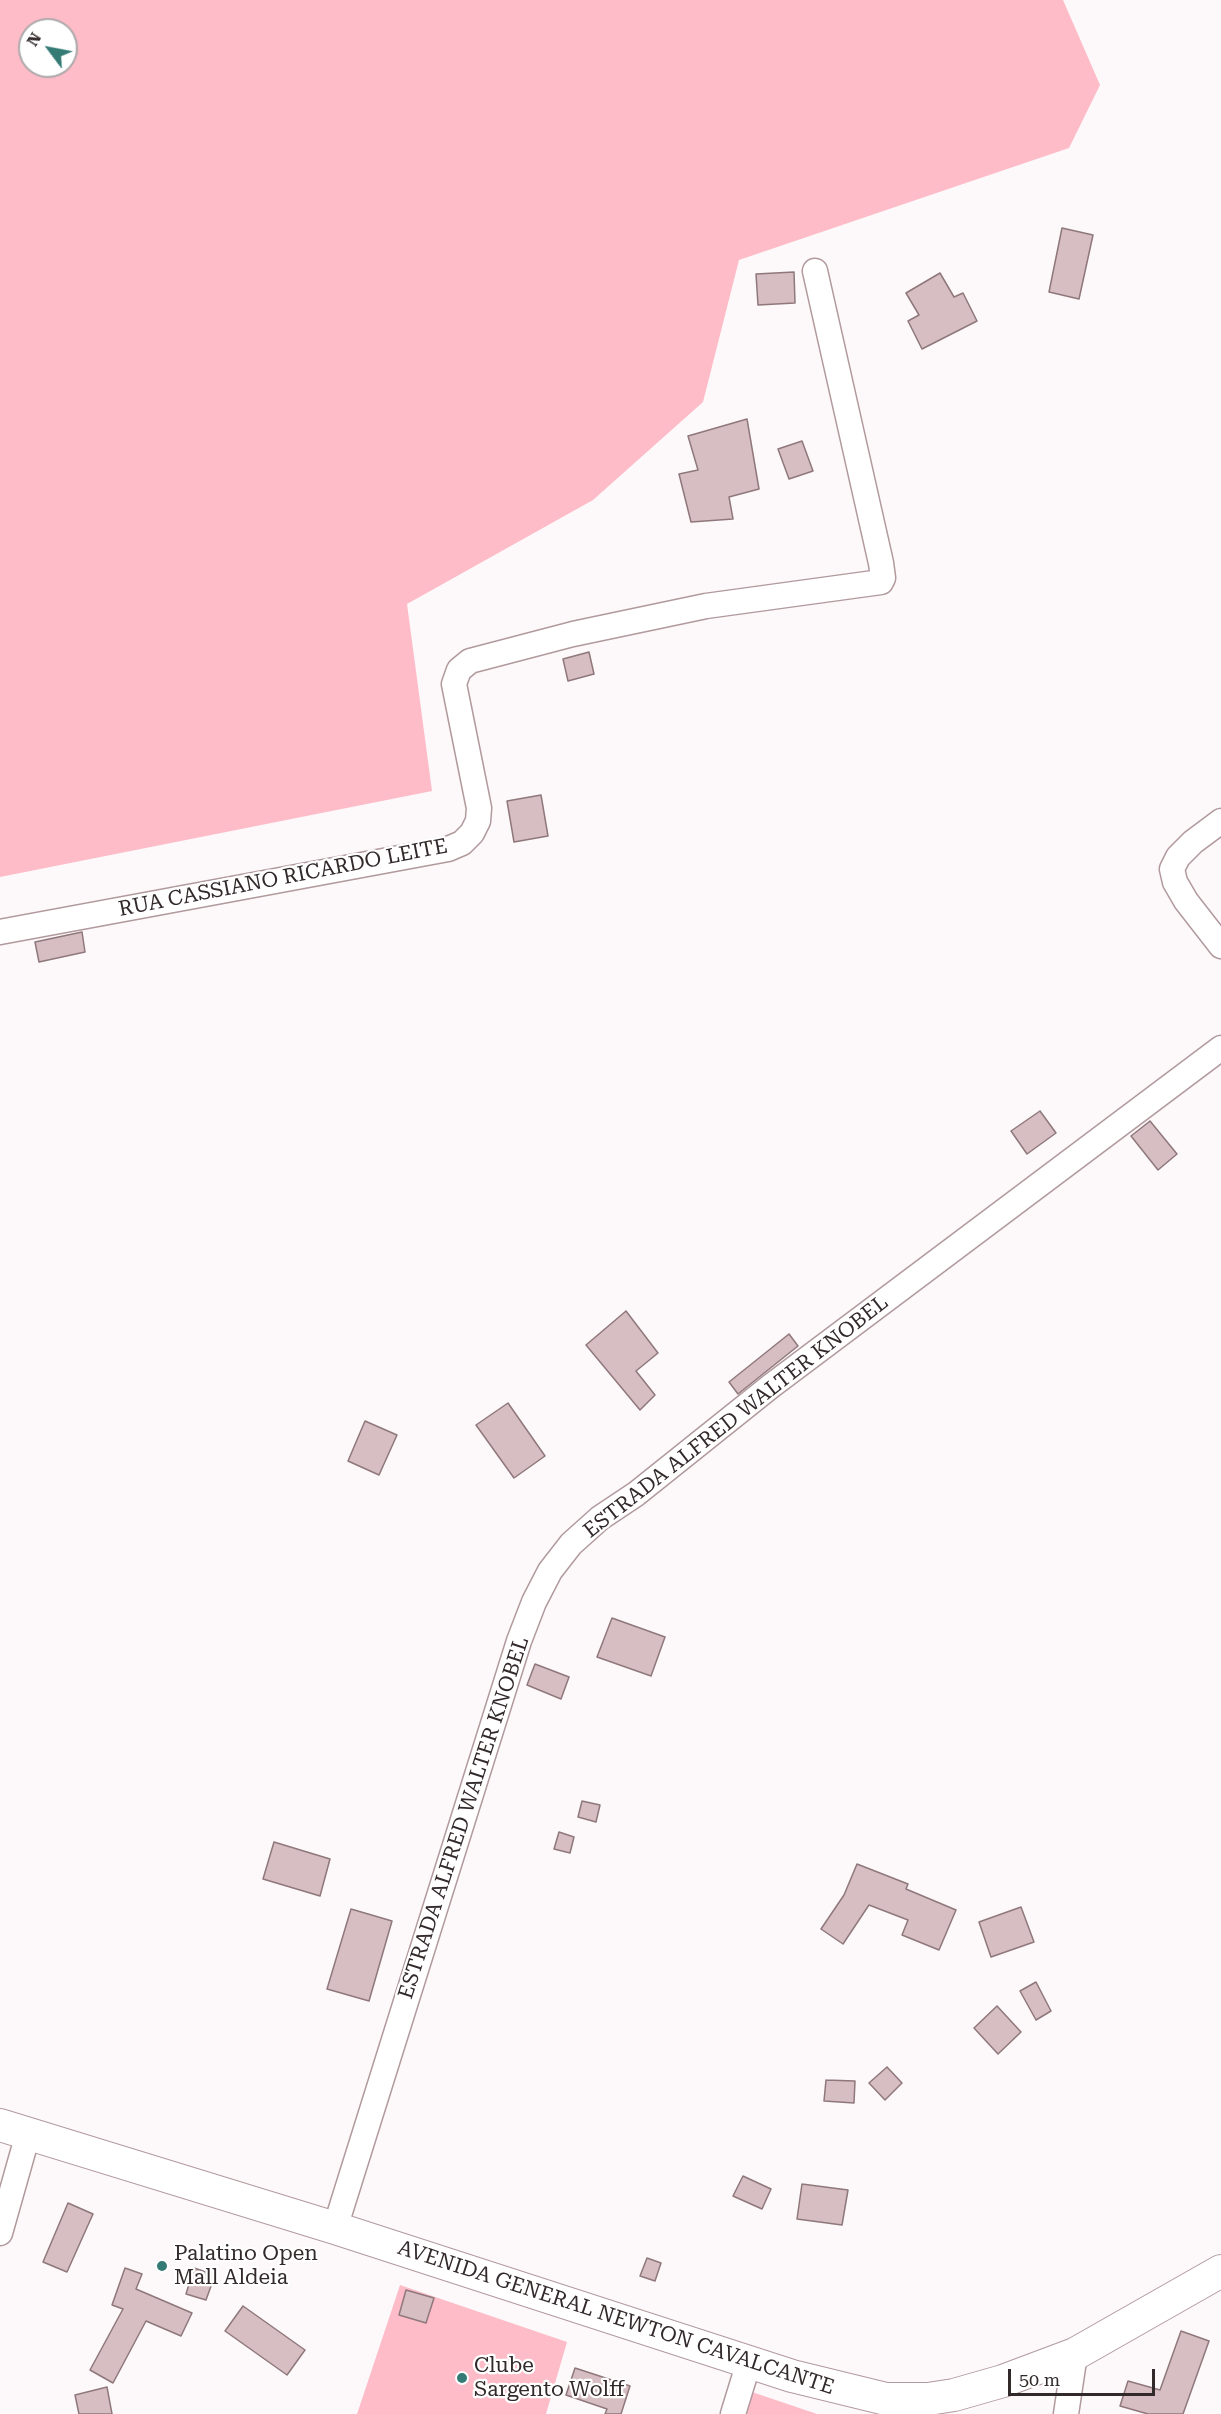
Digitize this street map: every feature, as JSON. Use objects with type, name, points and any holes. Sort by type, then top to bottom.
[{"type":"main road","name":"AVENIDA GENERAL NEWTON CAVALCANTE","points":[[14,2129],[335,2228],[749,2362],[863,2395],[886,2399],[928,2399],[1003,2381],[1075,2354],[1221,2271]]},
{"type":"street","name":"RUA CASSIANO RICARDO LEITE","points":[[0,932],[447,849],[462,843],[472,833],[478,814],[454,684],[459,670],[470,661],[573,634],[706,606],[881,582],[883,578],[881,562],[815,271]]},
{"type":"street","points":[[1221,821],[1193,842],[1179,857],[1173,869],[1175,882],[1186,901],[1221,946]]},
{"type":"street","name":"ESTRADA ALFRED WALTER KNOBEL","points":[[335,2228],[519,1641],[534,1602],[557,1562],[571,1544],[600,1518],[636,1494],[771,1386],[1221,1048]]},
{"type":"street","points":[[0,2233],[14,2129]]},
{"type":"street","points":[[1066,2414],[1075,2354]]},
{"type":"street","points":[[734,2414],[749,2362]]},
{"type":"shaded area","points":[[0,0],[1063,0],[1100,85],[1069,148],[739,260],[703,402],[593,500],[407,604],[432,791],[0,877]]},
{"type":"shaded area","name":"Clube Sargento Wolff","points":[[400,2285],[567,2342],[546,2414],[357,2414]]},
{"type":"shaded area","points":[[749,2391],[817,2414],[742,2414]]},
{"type":"building","points":[[1062,228],[1093,235],[1079,299],[1049,292]]},
{"type":"building","points":[[794,272],[795,303],[758,305],[756,274]]},
{"type":"building","points":[[940,273],[954,297],[963,293],[977,321],[922,349],[908,321],[919,315],[906,293]]},
{"type":"building","points":[[747,419],[759,489],[729,497],[733,519],[691,522],[679,474],[698,470],[688,436]]},
{"type":"building","points":[[802,441],[813,471],[789,479],[778,449]]},
{"type":"building","points":[[589,652],[594,674],[568,681],[563,659]]},
{"type":"building","points":[[541,795],[548,836],[514,842],[507,801]]},
{"type":"building","points":[[82,932],[85,952],[39,962],[35,942]]},
{"type":"building","points":[[1040,1111],[1056,1133],[1027,1154],[1011,1131]]},
{"type":"building","points":[[1150,1121],[1177,1154],[1158,1170],[1131,1136]]},
{"type":"building","points":[[626,1311],[658,1353],[636,1371],[655,1395],[640,1410],[586,1345]]},
{"type":"building","points":[[789,1334],[798,1346],[738,1394],[729,1382]]},
{"type":"building","points":[[508,1403],[545,1456],[514,1478],[476,1425]]},
{"type":"building","points":[[365,1421],[397,1435],[379,1475],[348,1461]]},
{"type":"building","points":[[612,1618],[665,1637],[651,1676],[597,1657]]},
{"type":"building","points":[[535,1664],[569,1677],[561,1699],[527,1685]]},
{"type":"building","points":[[582,1801],[600,1805],[596,1822],[578,1817]]},
{"type":"building","points":[[559,1832],[574,1837],[570,1853],[554,1849]]},
{"type":"building","points":[[274,1842],[330,1859],[320,1896],[263,1879]]},
{"type":"building","points":[[857,1864],[908,1884],[906,1889],[956,1910],[939,1950],[902,1935],[908,1920],[869,1905],[843,1944],[821,1929],[844,1895]]},
{"type":"building","points":[[1021,1907],[1034,1942],[991,1957],[979,1922]]},
{"type":"building","points":[[351,1909],[392,1921],[369,2001],[327,1989]]},
{"type":"building","points":[[1036,1982],[1051,2011],[1036,2020],[1020,1991]]},
{"type":"building","points":[[997,2006],[1021,2032],[998,2054],[974,2028]]},
{"type":"building","points":[[887,2067],[902,2083],[885,2100],[869,2083]]},
{"type":"building","points":[[826,2080],[855,2081],[854,2103],[824,2101]]},
{"type":"building","points":[[743,2176],[771,2189],[762,2209],[733,2196]]},
{"type":"building","points":[[802,2184],[848,2190],[842,2225],[797,2219]]},
{"type":"building","points":[[68,2203],[93,2214],[67,2272],[43,2262]]},
{"type":"building","points":[[647,2258],[661,2263],[655,2281],[640,2276]]},
{"type":"building","points":[[125,2268],[142,2274],[136,2289],[192,2313],[181,2336],[146,2321],[113,2383],[90,2370],[123,2309],[112,2305]]},
{"type":"building","points":[[194,2268],[215,2275],[206,2300],[186,2294]]},
{"type":"building","points":[[406,2290],[434,2298],[426,2323],[399,2315]]},
{"type":"building","points":[[243,2306],[305,2350],[287,2375],[225,2331]]},
{"type":"building","points":[[1181,2331],[1209,2341],[1183,2414],[1148,2414],[1120,2406],[1128,2381],[1160,2390]]},
{"type":"building","points":[[575,2368],[630,2386],[621,2414],[605,2414],[607,2409],[566,2395]]},
{"type":"building","points":[[107,2387],[112,2414],[79,2414],[75,2395]]},
{"type":"place","name":"Palatino Open Mall Aldeia","points":[[162,2266]]},
{"type":"place","name":"Clube Sargento Wolff","points":[[462,2378]]}]
